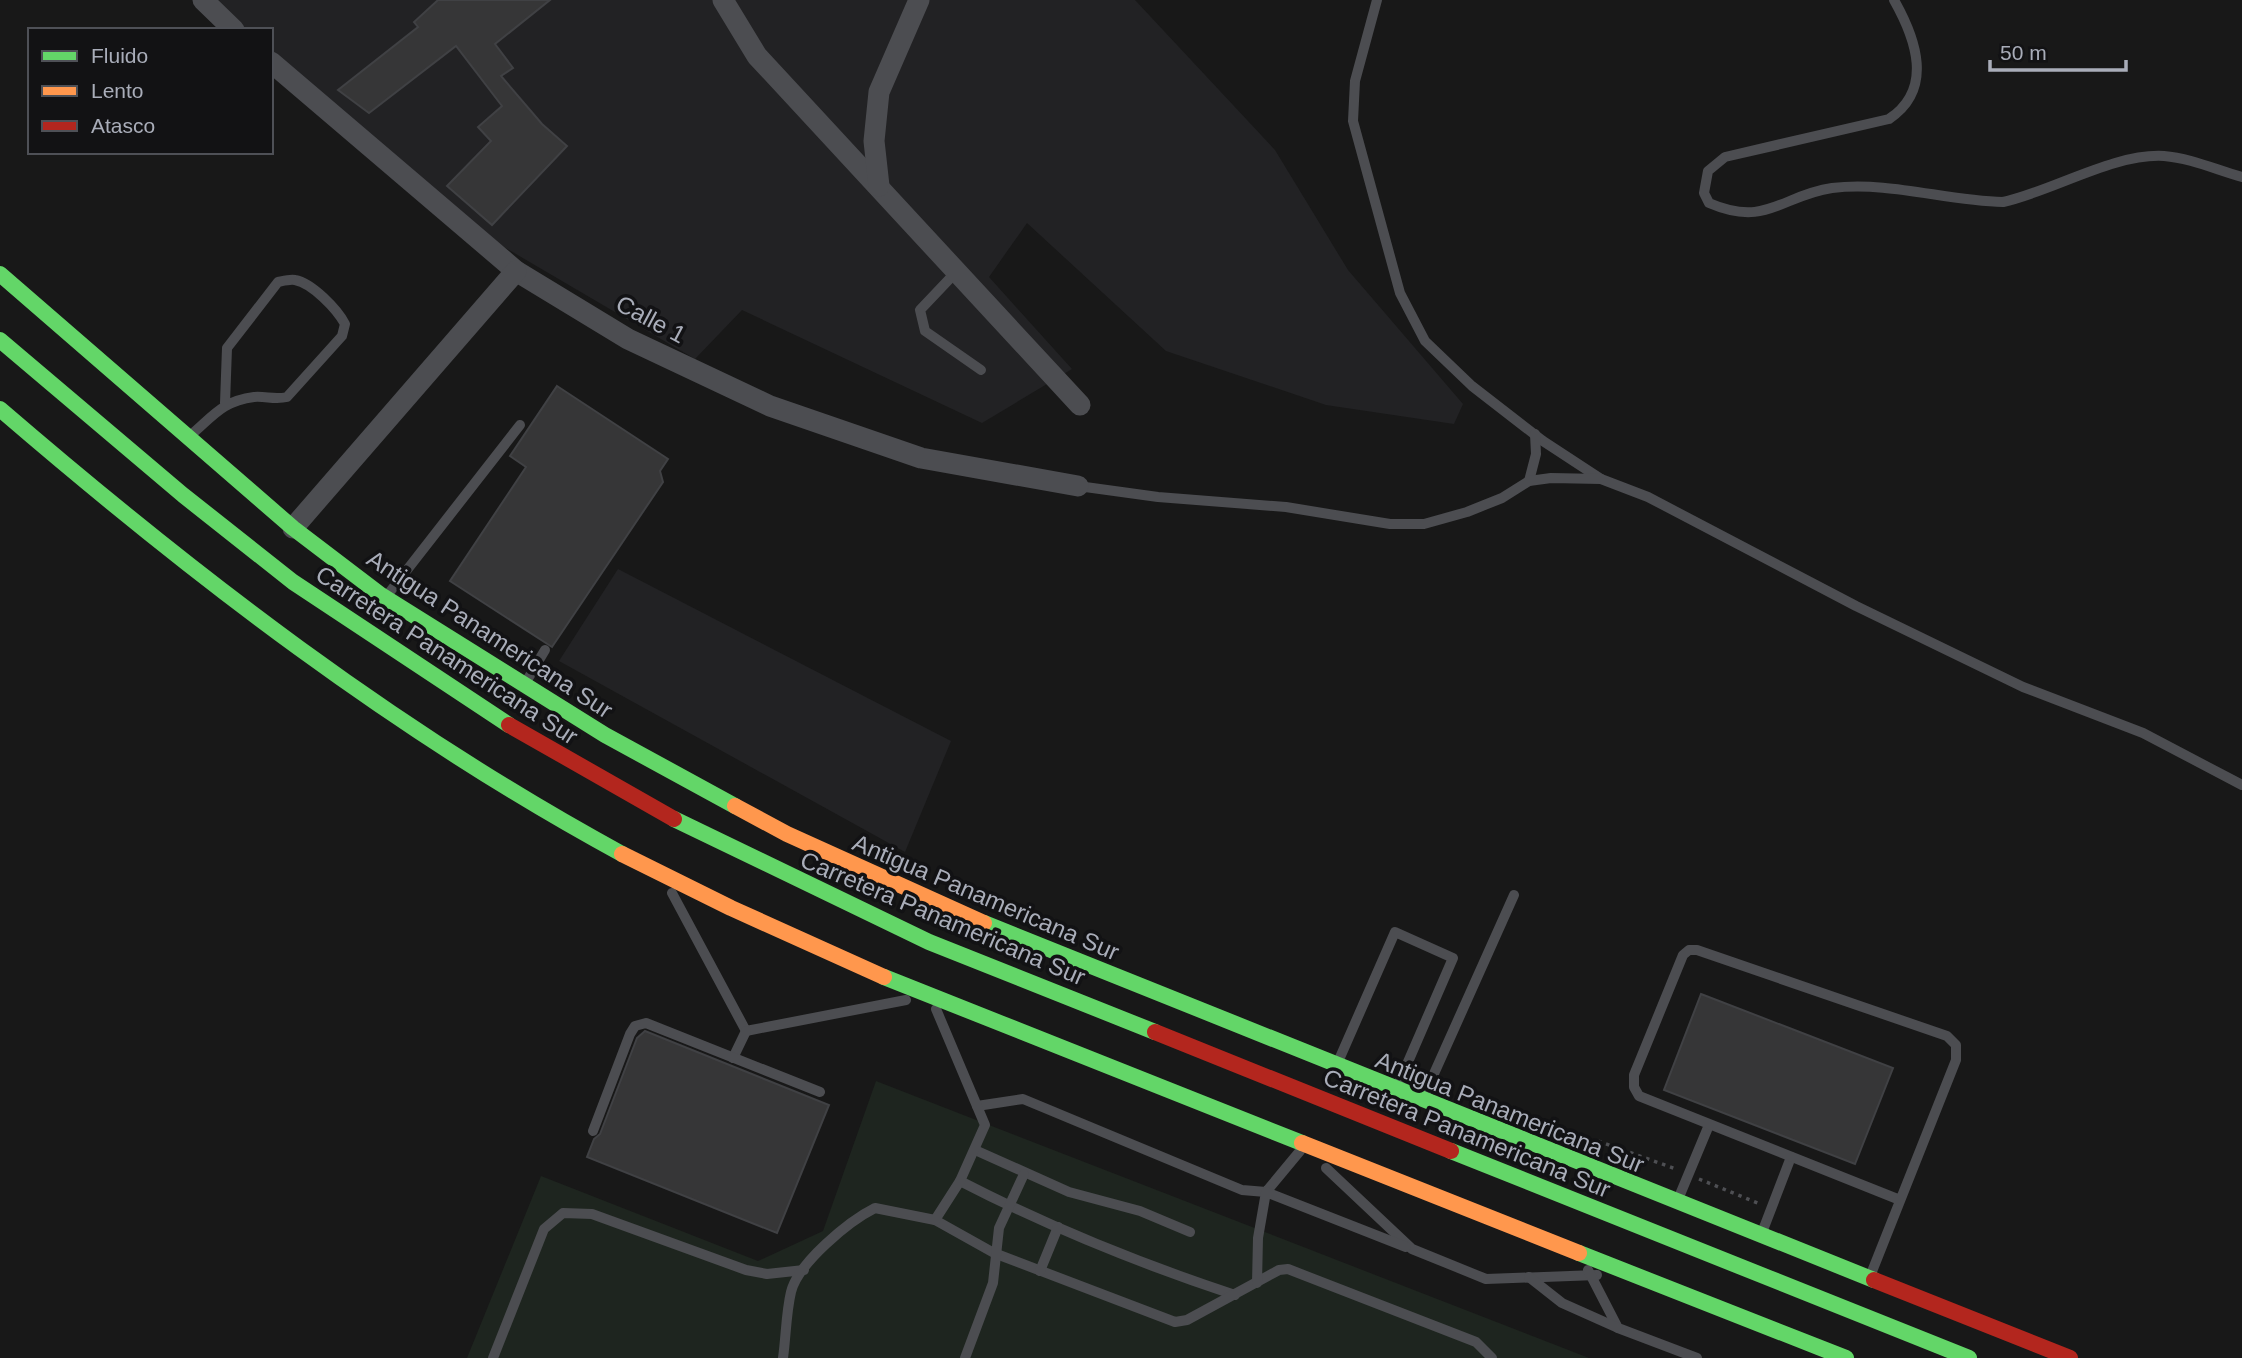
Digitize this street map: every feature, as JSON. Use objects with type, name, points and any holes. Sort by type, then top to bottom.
[{"type":"main road","name":"Antigua Panamericana Sur","points":[[0,274],[293,528],[384,598],[605,735],[799,840],[915,894],[1395,1091],[2070,1358]]},
{"type":"main road","name":"Carretera Panamericana Sur","points":[[0,340],[183,495],[293,582],[477,706],[686,826],[929,943],[1969,1358]]},
{"type":"main road","points":[[2,413],[145,534],[362,694],[540,808],[660,873],[818,949],[930,996],[1846,1358]]},
{"type":"street","points":[[202,0],[232,28]]},
{"type":"street","points":[[723,0],[757,56],[1080,405]]},
{"type":"street","points":[[879,186],[874,141],[878,92],[919,0]]},
{"type":"street","name":"Calle 1","points":[[273,64],[516,271],[628,339],[770,406],[921,458],[1078,486]]},
{"type":"street","points":[[293,528],[516,271]]},
{"type":"lane","points":[[1377,0],[1355,81],[1353,121],[1400,293],[1424,341],[1472,386],[1601,479],[1648,497],[1856,607],[2023,687],[2143,733],[2242,785]]},
{"type":"lane","points":[[1894,0],[1911,39],[1919,71],[1903,110],[1889,119],[1726,157],[1708,171],[1704,193],[1709,203],[1744,213],[1769,212],[1830,188],[1865,187],[2003,202],[2024,197],[2092,170],[2139,158],[2163,156],[2242,177]]},
{"type":"lane","points":[[957,271],[920,310],[921,320],[925,331],[981,370]]},
{"type":"lane","points":[[187,438],[225,403],[257,397],[275,400],[287,397],[342,336],[345,324],[340,314],[305,284],[293,279],[278,282],[227,348],[225,403]]},
{"type":"lane","points":[[384,598],[520,425]]},
{"type":"lane","points":[[1529,481],[1535,468],[1535,434]]},
{"type":"lane","points":[[1078,486],[1158,497],[1286,507],[1390,524],[1424,524],[1467,512],[1502,498],[1529,481],[1551,478],[1601,479]]},
{"type":"lane","points":[[525,685],[545,650]]},
{"type":"lane","points":[[660,873],[746,1031]]},
{"type":"lane","points":[[1421,1101],[1514,895]]},
{"type":"lane","points":[[1336,1066],[1395,932],[1453,958],[1395,1091]]},
{"type":"lane","points":[[1869,1279],[1956,1060],[1956,1045],[1947,1036],[1697,950],[1689,950],[1683,956],[1634,1075],[1634,1087],[1639,1096],[1900,1200]]},
{"type":"lane","points":[[746,1031],[930,996],[985,1125],[960,1181],[935,1220]]},
{"type":"lane","points":[[593,1131],[635,1026],[646,1023],[820,1092]]},
{"type":"lane","points":[[733,1058],[746,1031]]},
{"type":"lane","points":[[977,1106],[1023,1099],[1222,1183],[1242,1190],[1266,1192],[1486,1279],[1628,1274]]},
{"type":"lane","points":[[1676,1203],[1709,1125]]},
{"type":"lane","points":[[1257,1283],[1258,1238],[1266,1192],[1304,1146],[1412,1250]]},
{"type":"lane","points":[[975,1150],[1069,1192],[1140,1211],[1190,1232]]},
{"type":"lane","points":[[1760,1236],[1791,1157]]},
{"type":"lane","points":[[965,1358],[993,1283],[994,1253],[999,1228],[1024,1174]]},
{"type":"lane","points":[[960,1181],[1009,1206],[1156,1269],[1235,1295]]},
{"type":"lane","points":[[783,1358],[792,1290],[804,1270],[856,1217],[875,1208],[935,1220],[994,1253],[1175,1322],[1187,1321],[1279,1270],[1288,1269],[1476,1342],[1492,1358]]},
{"type":"lane","points":[[493,1358],[544,1230],[563,1213],[592,1214],[746,1270],[767,1274],[804,1270]]},
{"type":"lane","points":[[1040,1271],[1058,1227]]},
{"type":"lane","points":[[1580,1255],[1618,1328]]},
{"type":"lane","points":[[1529,1277],[1562,1303],[1697,1358]]},
{"type":"shaded area","points":[[216,0],[1135,0],[1275,150],[1348,270],[1463,404],[1454,424],[1326,405],[1166,351],[1027,223],[989,277],[1072,369],[982,423],[742,310],[695,359],[487,237],[273,53],[273,28],[244,28]]},
{"type":"shaded area","points":[[618,569],[951,741],[905,852],[559,661]]},
{"type":"shaded area","points":[[876,1081],[1589,1358],[467,1358],[541,1176],[758,1261],[823,1231]]},
{"type":"building","points":[[438,0],[550,0],[495,44],[513,68],[501,76],[542,124],[567,146],[492,225],[447,186],[491,141],[478,127],[502,106],[456,46],[369,113],[338,90],[418,27],[414,22]]},
{"type":"building","points":[[557,386],[668,459],[660,471],[663,482],[552,647],[450,581],[526,467],[510,456]]},
{"type":"building","points":[[1701,994],[1893,1068],[1855,1164],[1664,1090]]},
{"type":"building","points":[[645,1031],[829,1105],[777,1233],[587,1157],[594,1139],[600,1134],[637,1038]]},
{"type":"traffic: fast","points":[[0,274],[293,528],[381,595],[605,735],[735,806]]},
{"type":"traffic: fast","points":[[0,340],[183,495],[293,582],[509,725]]},
{"type":"traffic: fast","points":[[0,409],[147,532],[377,704],[539,807],[622,854]]},
{"type":"traffic: fast","points":[[674,819],[929,942],[1155,1032]]},
{"type":"traffic: fast","points":[[984,923],[1874,1280]]},
{"type":"traffic: fast","points":[[884,977],[1302,1143]]},
{"type":"traffic: fast","points":[[1451,1151],[1969,1358]]},
{"type":"traffic: fast","points":[[1579,1253],[1846,1358]]},
{"type":"traffic: slow","points":[[735,806],[787,834],[984,923]]},
{"type":"traffic: slow","points":[[622,854],[731,908],[884,977]]},
{"type":"traffic: slow","points":[[1302,1143],[1579,1253]]},
{"type":"traffic: jam","points":[[509,725],[674,819]]},
{"type":"traffic: jam","points":[[1155,1032],[1451,1151]]},
{"type":"traffic: jam","points":[[1874,1280],[2070,1358]]}]
